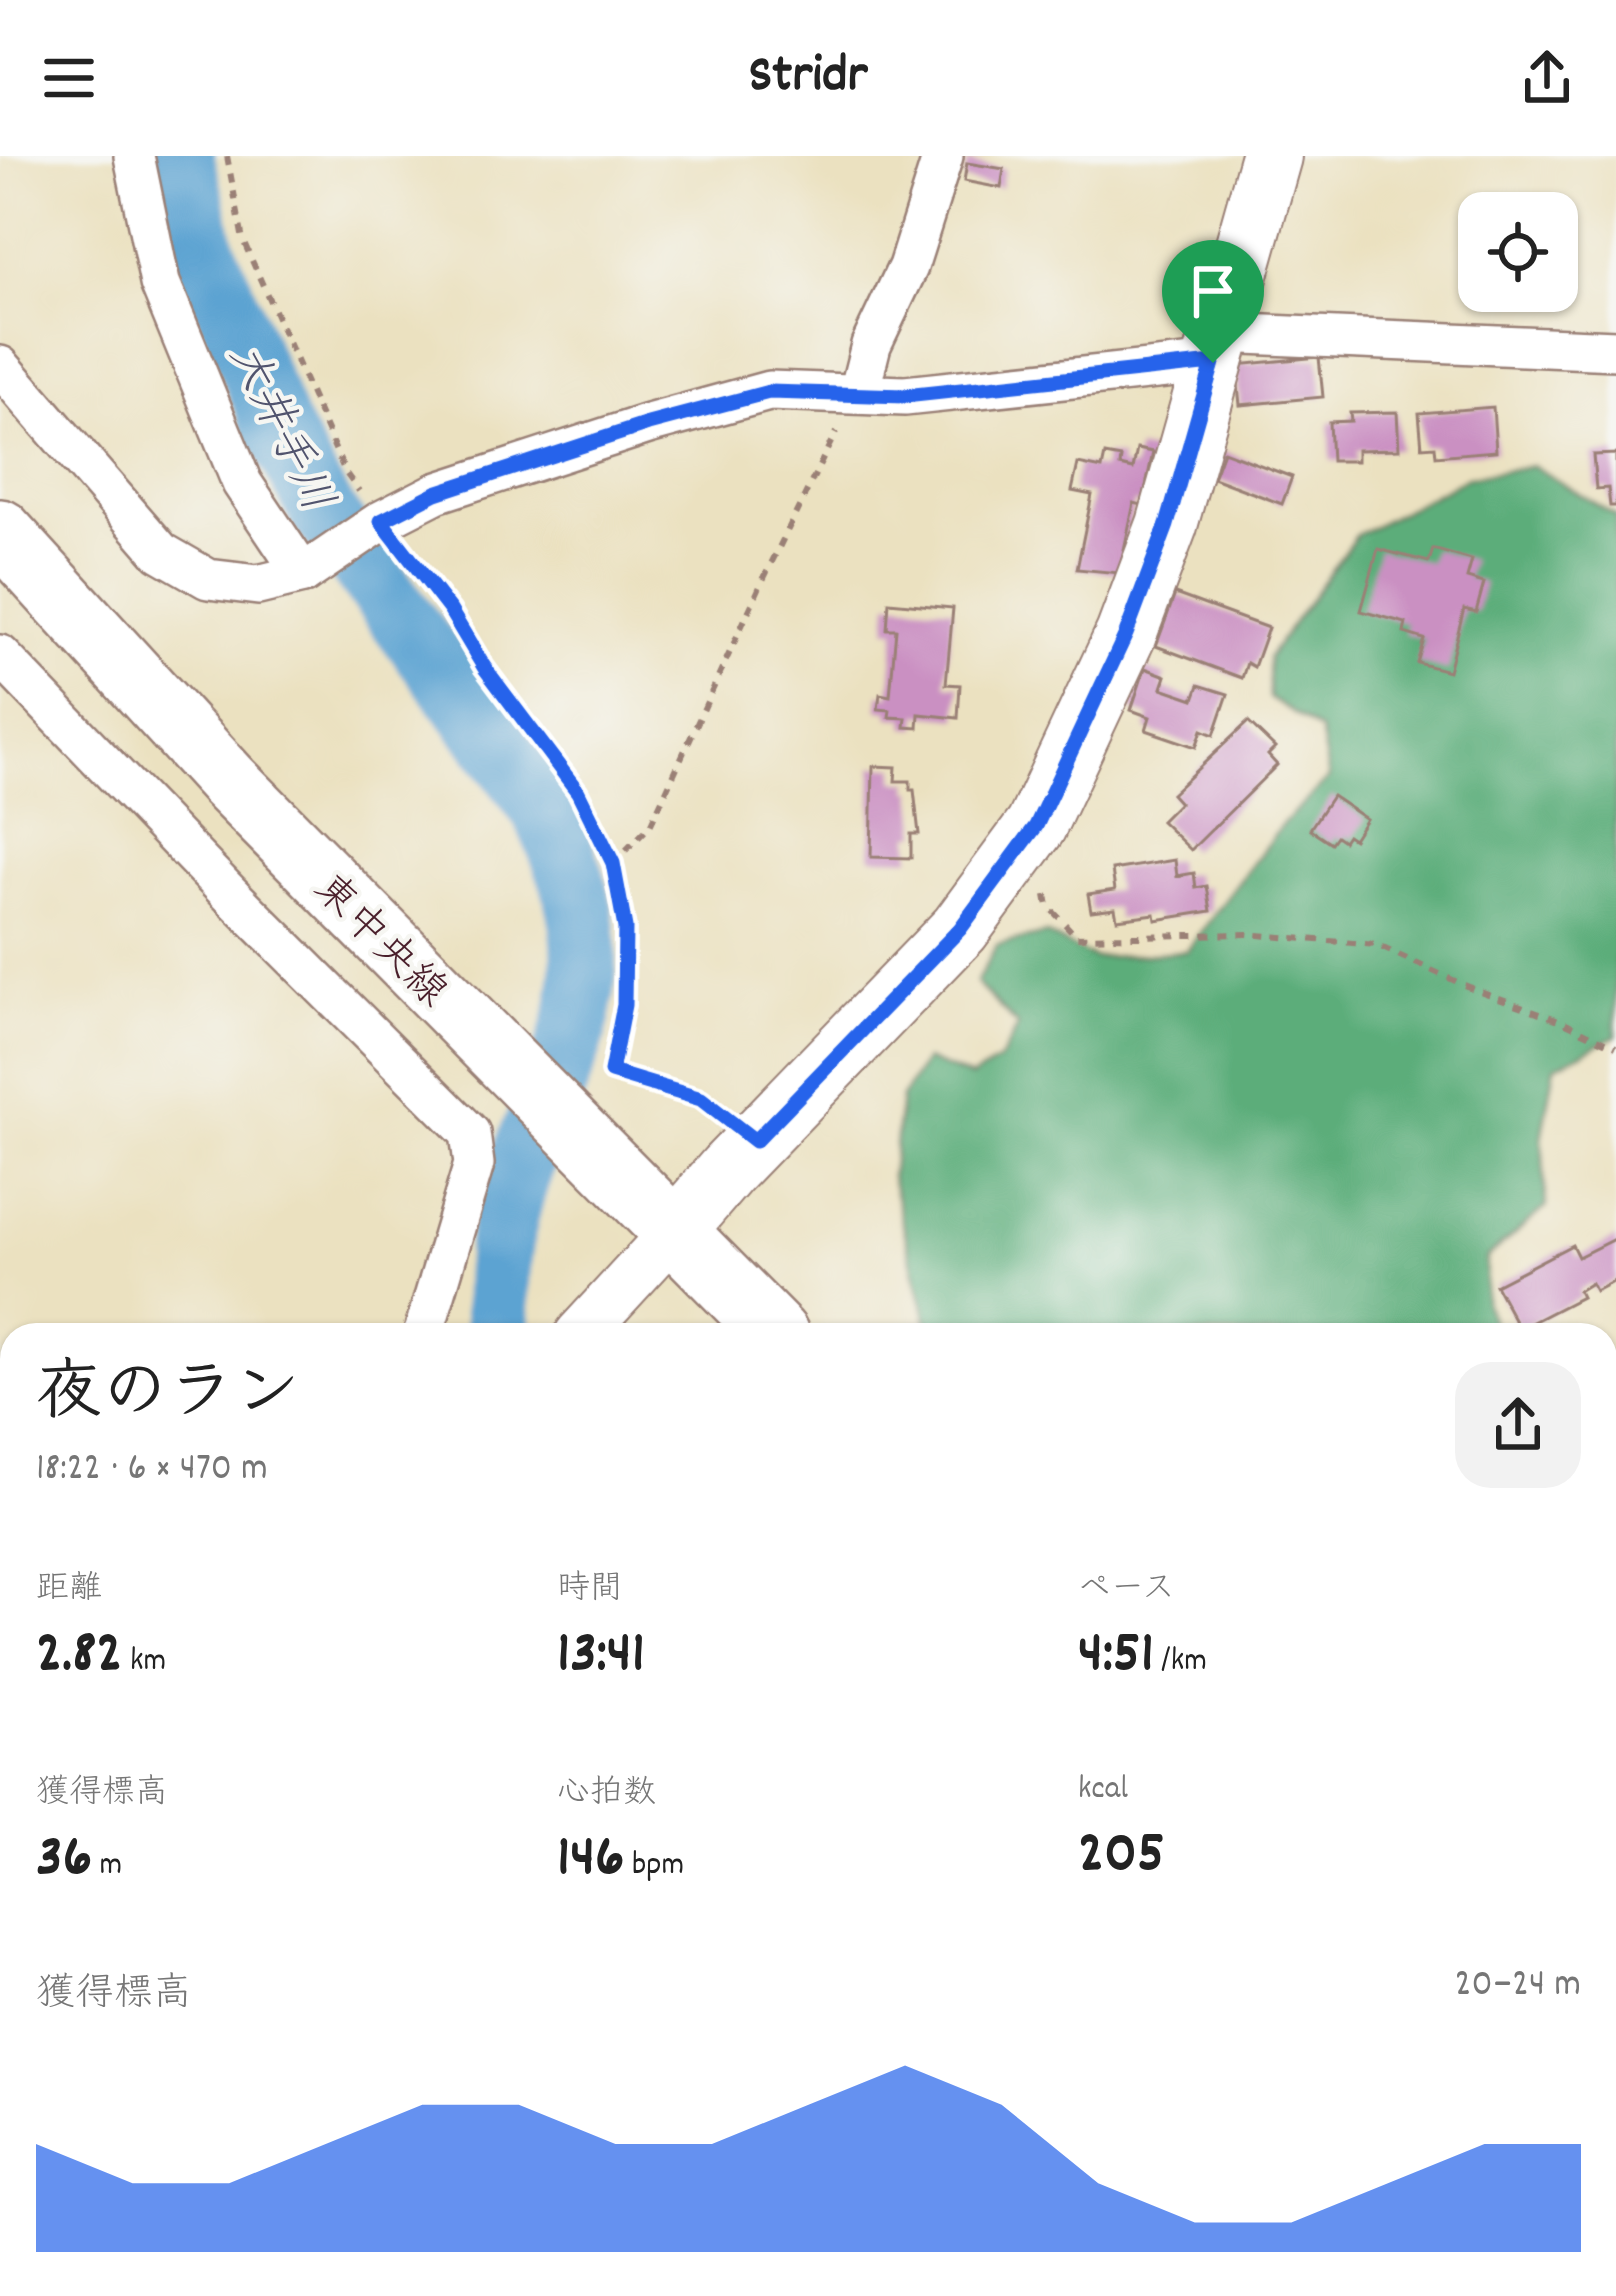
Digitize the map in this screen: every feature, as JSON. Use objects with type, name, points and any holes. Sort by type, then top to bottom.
[{"type":"highway","name":"東中央線","points":[[0,531],[228,781],[765,1323]]},
{"type":"main road","points":[[674,1232],[960,929],[1036,826],[1134,612],[1167,525],[1271,156]]},
{"type":"street","points":[[134,156],[160,283],[242,483],[315,566]]},
{"type":"street","points":[[859,393],[871,345],[908,267],[943,156]]},
{"type":"street","points":[[0,366],[161,552],[208,579],[258,585],[315,566],[374,526],[436,493],[648,424],[769,392],[905,396],[1217,348],[1616,350]]},
{"type":"street","points":[[0,655],[470,1133],[474,1164],[427,1323]]},
{"type":"street","points":[[590,1323],[674,1232]]},
{"type":"path","points":[[227,156],[243,240],[345,472],[374,526],[450,610],[484,667],[578,792],[613,863],[625,928],[624,1005],[611,1072],[701,1099],[755,1141]]},
{"type":"path","points":[[613,863],[650,826],[779,544],[859,393]]},
{"type":"path","points":[[1036,826],[1048,906],[1077,937],[1247,934],[1376,945],[1616,1048]]},
{"type":"green space","points":[[1533,466],[1616,516],[1616,1036],[1555,1066],[1542,1139],[1546,1207],[1486,1258],[1485,1303],[1492,1323],[928,1323],[891,1177],[901,1098],[925,1060],[971,1078],[1000,1060],[1018,1026],[976,983],[997,945],[1046,934],[1094,958],[1187,951],[1281,826],[1329,778],[1320,731],[1269,698],[1268,657],[1357,535],[1468,477]]},
{"type":"building","points":[[967,163],[1004,169],[1001,188],[964,181]]},
{"type":"building","points":[[1319,357],[1323,397],[1240,405],[1236,365]]},
{"type":"building","points":[[1493,407],[1496,451],[1436,456],[1435,446],[1422,447],[1419,413]]},
{"type":"building","points":[[1397,412],[1399,449],[1357,450],[1357,461],[1331,461],[1329,422],[1351,421],[1350,413]]},
{"type":"building","points":[[1137,449],[1153,452],[1142,505],[1134,503],[1119,573],[1077,569],[1092,495],[1072,491],[1078,464],[1102,469],[1105,455],[1121,458],[1120,466],[1133,469]]},
{"type":"building","points":[[1223,451],[1292,477],[1282,504],[1213,478]]},
{"type":"building","points":[[1616,454],[1616,506],[1610,506],[1608,488],[1596,489],[1593,455]]},
{"type":"building","points":[[1378,549],[1429,562],[1433,549],[1472,560],[1467,578],[1484,583],[1476,612],[1464,609],[1448,671],[1417,663],[1424,639],[1404,633],[1406,623],[1361,611]]},
{"type":"building","points":[[1175,594],[1268,628],[1254,667],[1247,663],[1242,678],[1156,646]]},
{"type":"building","points":[[889,602],[953,608],[946,684],[960,685],[958,718],[919,714],[918,728],[905,727],[906,718],[889,717],[890,710],[878,709],[880,694],[890,696],[896,629],[887,629]]},
{"type":"building","points":[[1145,668],[1166,676],[1162,688],[1194,699],[1199,685],[1228,694],[1214,735],[1202,730],[1196,747],[1146,730],[1150,717],[1131,710]]},
{"type":"building","points":[[1248,722],[1275,748],[1268,755],[1277,765],[1191,850],[1161,821],[1179,803],[1171,794]]},
{"type":"building","points":[[873,766],[896,767],[895,781],[910,781],[910,790],[914,790],[919,834],[911,834],[911,858],[871,857]]},
{"type":"building","points":[[1332,796],[1366,819],[1353,839],[1347,835],[1343,841],[1336,836],[1331,843],[1310,829]]},
{"type":"building","points":[[1175,860],[1177,876],[1194,873],[1196,888],[1207,886],[1211,911],[1156,920],[1155,914],[1117,919],[1115,908],[1091,911],[1088,894],[1115,890],[1112,870]]},
{"type":"building","points":[[1616,1238],[1616,1280],[1595,1291],[1591,1283],[1578,1291],[1581,1297],[1531,1323],[1516,1323],[1495,1285],[1572,1245],[1578,1257]]},
{"type":"waterway","name":"大井手川","points":[[181,156],[203,248],[276,426],[321,510],[544,810],[575,890],[584,942],[579,1007],[506,1218],[499,1256],[498,1323]]},
{"type":"route","points":[[1213,363],[1167,525],[1126,634],[1036,826],[960,929],[755,1141],[701,1099],[611,1072],[624,1005],[625,928],[613,863],[578,792],[381,521],[436,493],[648,424],[769,392],[905,396],[1213,363]]}]
